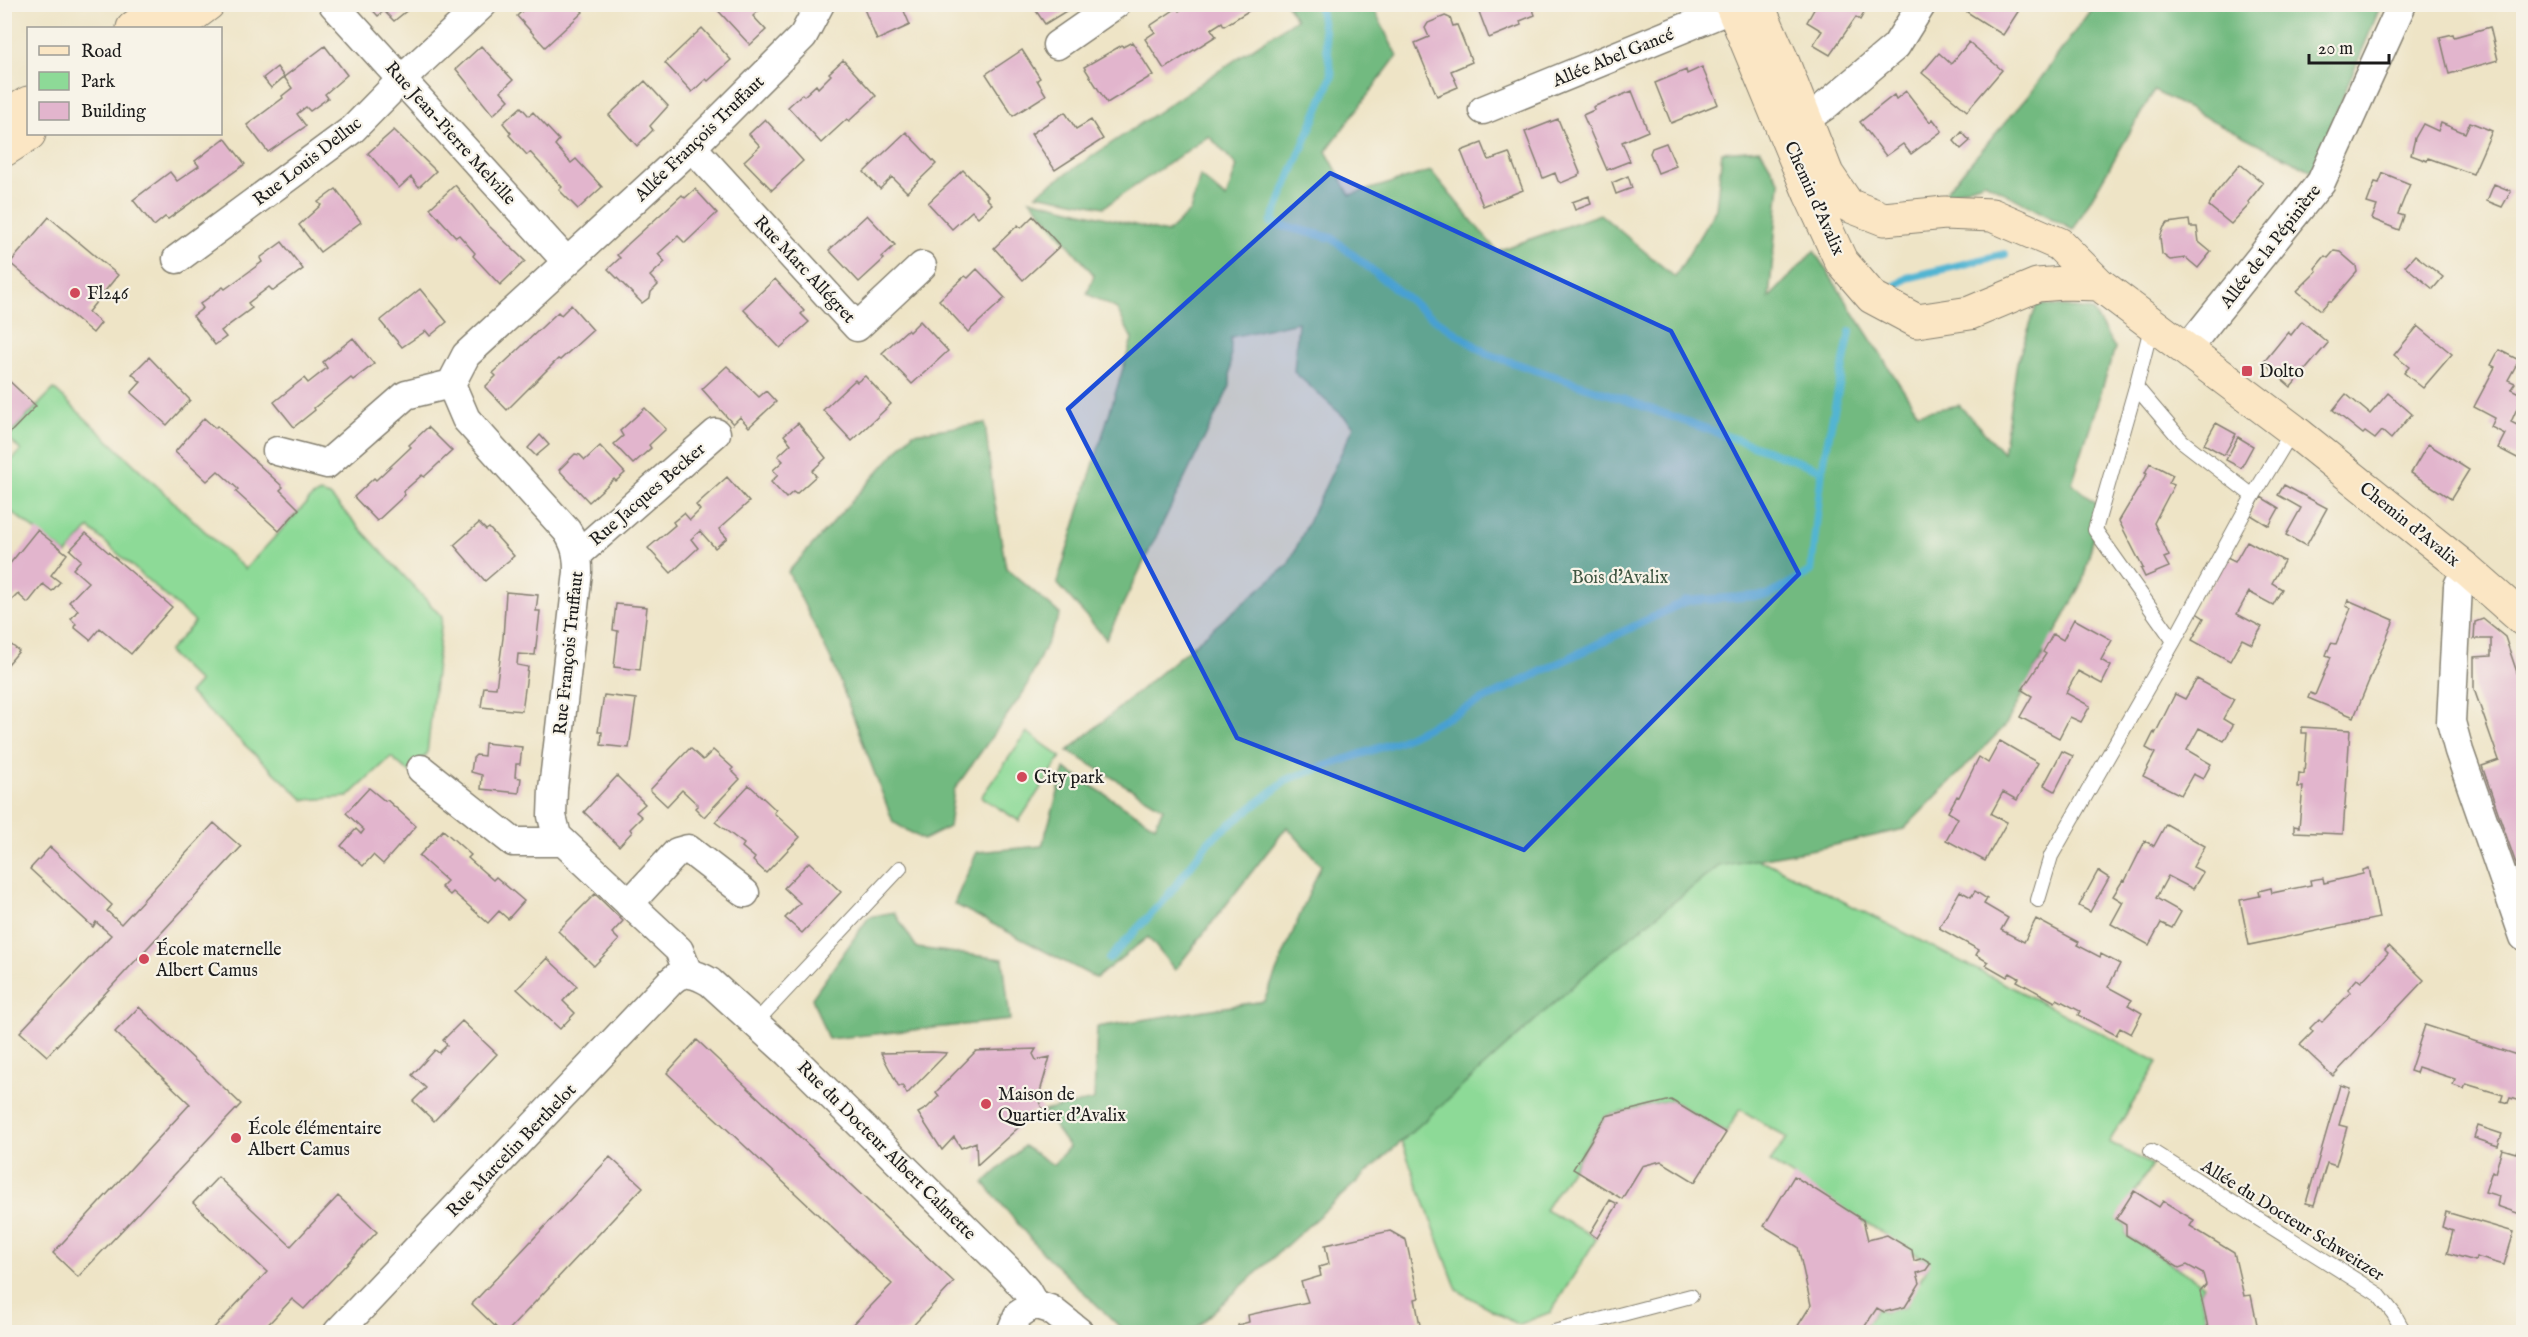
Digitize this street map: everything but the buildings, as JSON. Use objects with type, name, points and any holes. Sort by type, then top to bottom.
[{"type":"street","points":[[135,27],[166,4]]},
{"type":"street","points":[[177,27],[208,4]]},
{"type":"street","name":"Rue Jean-Pierre Melville","points":[[333,4],[567,262]]},
{"type":"street","name":"Rue Louis Delluc","points":[[177,259],[353,129],[402,79],[483,4]]},
{"type":"street","name":"Allée François Truffaut","points":[[567,262],[692,147],[803,36],[820,4]]},
{"type":"street","points":[[1057,45],[1116,4]]},
{"type":"street","points":[[1795,127],[1825,106],[1896,46],[1922,4]]},
{"type":"street","name":"Allée de la Pépinière","points":[[2186,350],[2321,182],[2402,4]]},
{"type":"street","name":"Chemin d'Avalix","points":[[1741,6],[1795,127],[1841,261],[1872,297],[1917,321],[1970,313],[2037,285],[2099,284]]},
{"type":"street","name":"Allée Abel Gancé","points":[[1483,110],[1741,6]]},
{"type":"street","points":[[4,118],[27,104]]},
{"type":"street","name":"Chemin d'Avalix","points":[[1795,127],[1848,206],[1884,219],[1945,213],[1992,214],[2059,244],[2099,284],[2293,430],[2466,569],[2523,620]]},
{"type":"street","points":[[4,150],[27,135]]},
{"type":"street","name":"Rue Marc Allégret","points":[[692,147],[857,327],[922,266]]},
{"type":"street","points":[[277,451],[327,464],[406,396],[451,384],[466,355],[567,262]]},
{"type":"street","name":"Rue François Truffaut","points":[[451,384],[466,419],[567,531],[578,554],[578,572],[552,789],[552,816],[557,836],[679,950],[688,973]]},
{"type":"street","name":"Rue Jacques Becker","points":[[578,554],[716,433]]},
{"type":"street","points":[[2466,569],[2458,586],[2451,722],[2523,937]]},
{"type":"street","points":[[421,769],[513,842],[562,842]]},
{"type":"street","points":[[629,904],[677,852],[688,849],[745,893]]},
{"type":"street","name":"Rue du Docteur Albert Calmette","points":[[688,973],[697,974],[710,982],[755,1023],[1009,1271],[1034,1304],[1050,1309],[1080,1332]]},
{"type":"street","name":"Rue Marcelin Berthelot","points":[[338,1332],[671,981],[678,974],[688,973]]},
{"type":"street","points":[[1011,1332],[1018,1315],[1034,1304]]},
{"type":"lane","points":[[2152,324],[2095,530],[2174,642]]},
{"type":"lane","points":[[2136,387],[2182,441],[2253,496]]},
{"type":"lane","points":[[2038,900],[2051,856],[2174,642],[2253,496],[2293,430]]},
{"type":"lane","points":[[755,1023],[900,868]]},
{"type":"lane","name":"Allée du Docteur Schweitzer","points":[[2151,1151],[2378,1294],[2394,1314],[2404,1332]]},
{"type":"lane","points":[[1554,1332],[1691,1296]]},
{"type":"highlighted area","points":[[1330,173],[1671,331],[1799,574],[1524,850],[1237,738],[1068,409]]},
{"type":"green space","name":"Bois d'Avalix","points":[[1287,5],[1372,5],[1397,56],[1326,151],[1350,195],[1431,171],[1497,251],[1600,214],[1675,277],[1716,209],[1722,152],[1760,149],[1780,183],[1769,298],[1814,251],[1918,413],[1959,405],[2003,453],[2017,363],[2037,304],[2092,310],[2115,348],[2072,483],[2101,507],[2082,584],[2005,726],[1904,829],[1821,848],[1719,866],[1605,957],[1191,1332],[1125,1332],[1038,1248],[984,1183],[1024,1146],[1053,1165],[1069,1147],[1043,1111],[1094,1100],[1097,1027],[1264,1001],[1321,865],[1287,827],[1175,970],[1148,937],[1096,978],[954,904],[977,852],[1042,846],[1065,769],[1155,826],[1163,808],[1068,751],[1288,565],[1354,426],[1294,372],[1298,322],[1231,337],[1230,386],[1106,639],[1057,583],[1132,339],[1117,309],[1087,294],[1094,275],[1030,199],[1167,233],[1190,211],[1200,176],[1226,198],[1237,166],[1209,136],[1104,207],[1036,194],[1296,19]]},
{"type":"green space","points":[[2094,5],[2381,5],[2312,171],[2154,91],[2073,230],[1985,182],[1942,196],[2028,96]]},
{"type":"green space","points":[[54,389],[245,569],[312,497],[320,493],[330,496],[442,617],[427,754],[409,772],[391,757],[348,797],[304,800],[189,693],[199,682],[168,652],[195,622],[89,528],[67,554],[5,507],[4,467],[21,451],[7,436]]},
{"type":"green space","points":[[985,423],[993,493],[1006,568],[1060,614],[1025,690],[954,790],[949,827],[923,840],[893,822],[834,666],[788,572],[913,433]]},
{"type":"green space","name":"City park","points":[[1027,732],[1061,757],[1019,821],[981,797]]},
{"type":"green space","points":[[1715,848],[1768,863],[2158,1062],[2109,1142],[2152,1165],[2117,1219],[2126,1225],[2126,1235],[2204,1285],[2200,1292],[2209,1332],[1861,1332],[1877,1308],[1884,1312],[1905,1307],[1930,1263],[1770,1162],[1787,1138],[1740,1109],[1726,1133],[1671,1100],[1606,1116],[1545,1210],[1597,1238],[1551,1312],[1518,1325],[1457,1290],[1398,1132]]},
{"type":"green space","points":[[894,912],[917,948],[1003,959],[1010,1020],[828,1039],[812,998],[869,917]]},
{"type":"waterway","points":[[1109,959],[1167,897],[1209,841],[1288,779],[1399,741],[1686,601],[1770,595],[1811,571],[1822,470],[1611,395],[1487,354],[1423,311],[1332,238],[1271,223],[1332,76],[1319,4]]},
{"type":"waterway","points":[[1889,290],[1907,278],[2005,254]]},
{"type":"waterway","points":[[1822,470],[1850,332]]},
{"type":"place","name":"Fl246","points":[[75,293]]},
{"type":"place","name":"Dolto","points":[[2247,371]]},
{"type":"place","name":"City park","points":[[1022,777]]},
{"type":"place","name":"École maternelle Albert Camus","points":[[144,959]]},
{"type":"place","name":"Maison de Quartier d'Avalix","points":[[986,1104]]},
{"type":"place","name":"École élémentaire Albert Camus","points":[[236,1138]]}]
